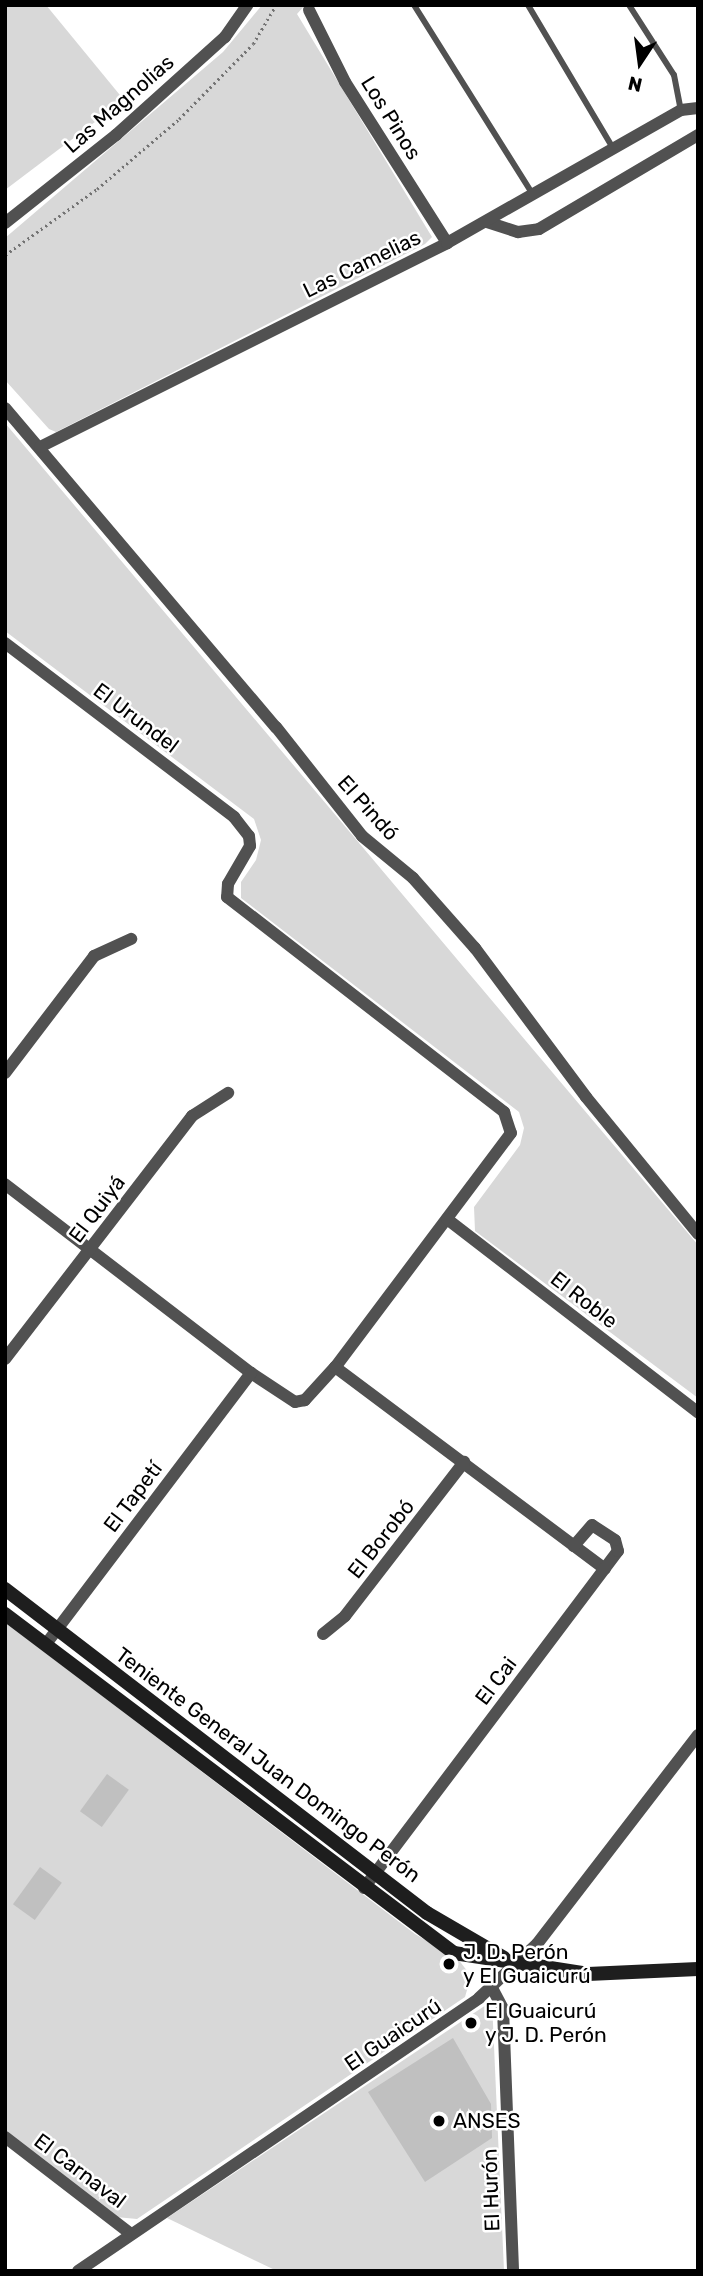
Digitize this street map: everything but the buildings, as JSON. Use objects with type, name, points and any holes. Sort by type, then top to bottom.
[{"type":"main road","name":"Teniente General Juan Domingo Perón","points":[[5,1589],[451,1929],[514,1963]]},
{"type":"main road","name":"Teniente General Juan Domingo Perón","points":[[5,1614],[363,1888],[454,1953],[587,1974],[698,1969]]},
{"type":"street","name":"Las Magnolias","points":[[5,223],[116,135],[206,55],[237,24],[247,5]]},
{"type":"street","name":"Los Pinos","points":[[309,10],[345,82],[447,243]]},
{"type":"street","name":"Las Camelias","points":[[40,447],[447,243],[534,196],[681,110],[698,108]]},
{"type":"street","points":[[486,222],[518,232],[539,229],[698,135]]},
{"type":"street","name":"El Pindó","points":[[5,408],[276,727],[362,836],[413,878],[458,927],[698,1234]]},
{"type":"street","name":"El Urundel","points":[[5,643],[243,826],[250,846],[228,884],[227,897],[233,905],[504,1112],[510,1123],[507,1140],[447,1219]]},
{"type":"street","points":[[5,1073],[94,956],[131,939]]},
{"type":"street","name":"El Quiyá","points":[[5,1359],[192,1116],[228,1093]]},
{"type":"street","points":[[5,1184],[286,1399],[305,1400],[335,1367],[447,1219]]},
{"type":"street","name":"El Roble","points":[[447,1219],[698,1412]]},
{"type":"street","points":[[335,1367],[605,1569]]},
{"type":"street","name":"El Tapetí","points":[[46,1644],[251,1373]]},
{"type":"street","name":"El Borobó","points":[[323,1634],[345,1616],[464,1462]]},
{"type":"street","name":"El Cai","points":[[363,1888],[618,1551],[618,1544],[596,1526],[587,1527],[574,1546]]},
{"type":"street","name":"El Guaicurú","points":[[78,2271],[463,2011],[537,1944],[698,1735]]},
{"type":"street","name":"El Hurón","points":[[491,1986],[503,2008],[513,2271]]},
{"type":"street","name":"El Carnaval","points":[[5,2137],[131,2234]]},
{"type":"lane","points":[[414,5],[534,196]]},
{"type":"lane","points":[[528,5],[613,148]]},
{"type":"lane","points":[[629,5],[674,75],[681,110]]},
{"type":"path","points":[[5,255],[97,188],[179,119],[253,44],[276,5]]},
{"type":"shaded area","points":[[5,5],[46,5],[124,100],[5,190]]},
{"type":"shaded area","points":[[262,5],[305,5],[297,14],[432,237],[425,244],[56,432],[49,429],[5,380],[5,238],[223,52]]},
{"type":"shaded area","points":[[5,423],[698,1245],[698,1398],[475,1231],[474,1207],[520,1145],[524,1128],[519,1112],[241,898],[241,882],[256,860],[261,840],[254,819],[5,631]]},
{"type":"shaded area","points":[[5,1622],[415,1934],[458,1959],[471,1976],[465,1997],[137,2219],[116,2217],[5,2133]]},
{"type":"shaded area","points":[[492,2001],[504,2271],[277,2271],[167,2218]]},
{"type":"place","name":"J. D. Perón y El Guaicurú","points":[[449,1964]]},
{"type":"place","name":"El Guaicurú y J. D. Perón","points":[[471,2023]]},
{"type":"place","name":"ANSES","points":[[439,2121]]}]
